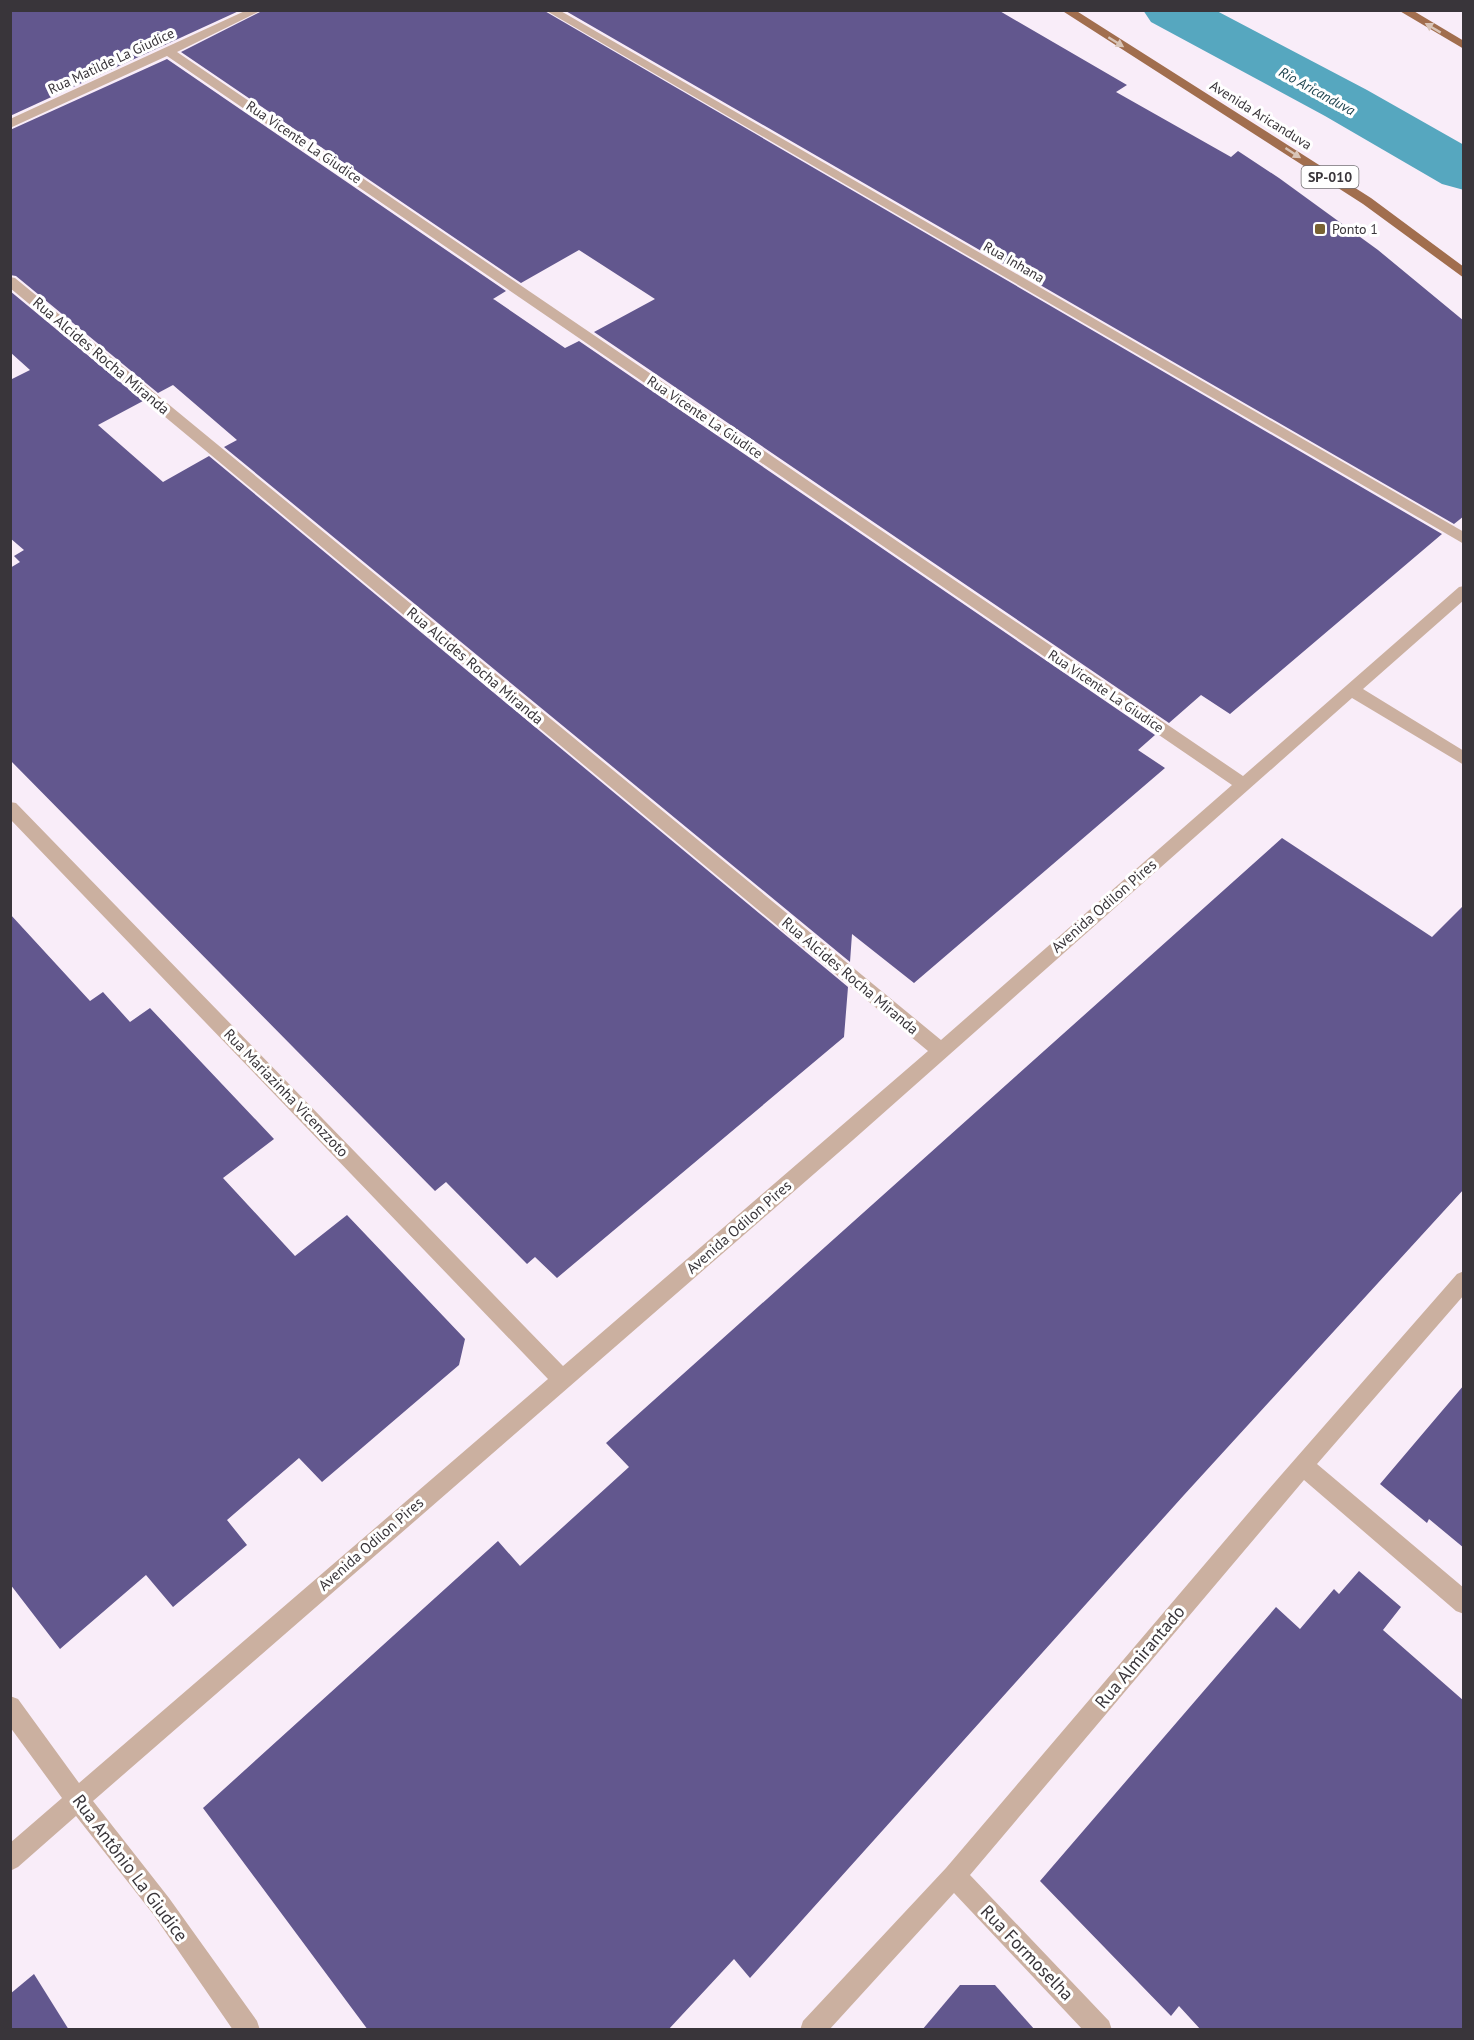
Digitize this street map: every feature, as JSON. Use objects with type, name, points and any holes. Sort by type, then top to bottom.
[{"type":"highway","name":"Avenida Aricanduva","points":[[1066,10],[1367,201],[1464,274]]},
{"type":"highway","points":[[1403,10],[1464,46]]},
{"type":"street","name":"Rua Matilde La Giudice","points":[[10,124],[257,10]]},
{"type":"street","name":"Rua Inhana","points":[[550,10],[1464,539]]},
{"type":"street","name":"Rua Vicente La Giudice","points":[[168,51],[1242,784]]},
{"type":"street","name":"Rua Alcides Rocha Miranda","points":[[10,280],[940,1050]]},
{"type":"street","name":"Avenida Odilon Pires","points":[[10,1859],[1464,591]]},
{"type":"street","points":[[1350,690],[1464,759]]},
{"type":"street","name":"Rua Mariazinha Vicenzzoto","points":[[10,808],[562,1379]]},
{"type":"street","name":"Rua Almirantado","points":[[812,2030],[954,1876],[1464,1280]]},
{"type":"street","points":[[1303,1466],[1464,1603]]},
{"type":"street","name":"Rua Antônio La Giudice","points":[[10,1707],[77,1799],[161,1906],[248,2030]]},
{"type":"street","name":"Rua Formoselha","points":[[954,1876],[1100,2030]]},
{"type":"building","points":[[10,10],[241,10],[10,116]]},
{"type":"building","points":[[264,10],[543,10],[1442,534],[1230,714],[1201,695],[1169,723],[594,332],[655,299],[579,250],[521,283],[181,52]]},
{"type":"building","points":[[564,10],[998,10],[1127,85],[1116,92],[1231,157],[1238,151],[1279,178],[1378,250],[1464,321],[1464,516],[1454,524]]},
{"type":"building","points":[[167,59],[506,291],[493,299],[565,348],[579,341],[1155,735],[1138,750],[1165,768],[914,983],[852,934],[850,962],[224,447],[237,440],[173,385],[158,393],[16,276],[10,275],[10,130]]},
{"type":"building","points":[[10,291],[143,401],[98,425],[163,482],[209,456],[848,987],[844,1037],[557,1278],[535,1257],[527,1264],[446,1182],[435,1191],[10,760],[10,568],[20,562],[14,556],[24,550],[10,538],[10,380],[30,370],[10,352]]},
{"type":"building","points":[[1282,838],[1432,937],[1464,905],[1464,1189],[1184,1495],[750,1978],[734,1959],[668,2030],[368,2030],[203,1808],[498,1541],[520,1566],[629,1467],[606,1443]]},
{"type":"building","points":[[10,914],[90,1001],[103,992],[130,1022],[150,1008],[274,1139],[223,1178],[295,1256],[347,1215],[465,1339],[459,1365],[322,1482],[299,1458],[227,1520],[247,1545],[173,1607],[146,1575],[60,1649],[10,1584]]},
{"type":"building","points":[[1464,1385],[1464,1548],[1429,1519],[1427,1523],[1380,1484]]},
{"type":"building","points":[[1359,1571],[1401,1607],[1383,1630],[1464,1701],[1464,2030],[1201,2030],[1179,2006],[1171,2016],[1040,1881],[1276,1607],[1300,1629],[1334,1589],[1339,1594]]},
{"type":"building","points":[[34,1974],[69,2030],[10,2030],[10,1994]]},
{"type":"building","points":[[960,1985],[995,1985],[1035,2030],[922,2030]]},
{"type":"waterway","name":"Rio Aricanduva","points":[[1171,10],[1346,103],[1464,171]]},
{"type":"place","name":"Ponto 1","points":[[1320,229]]}]
